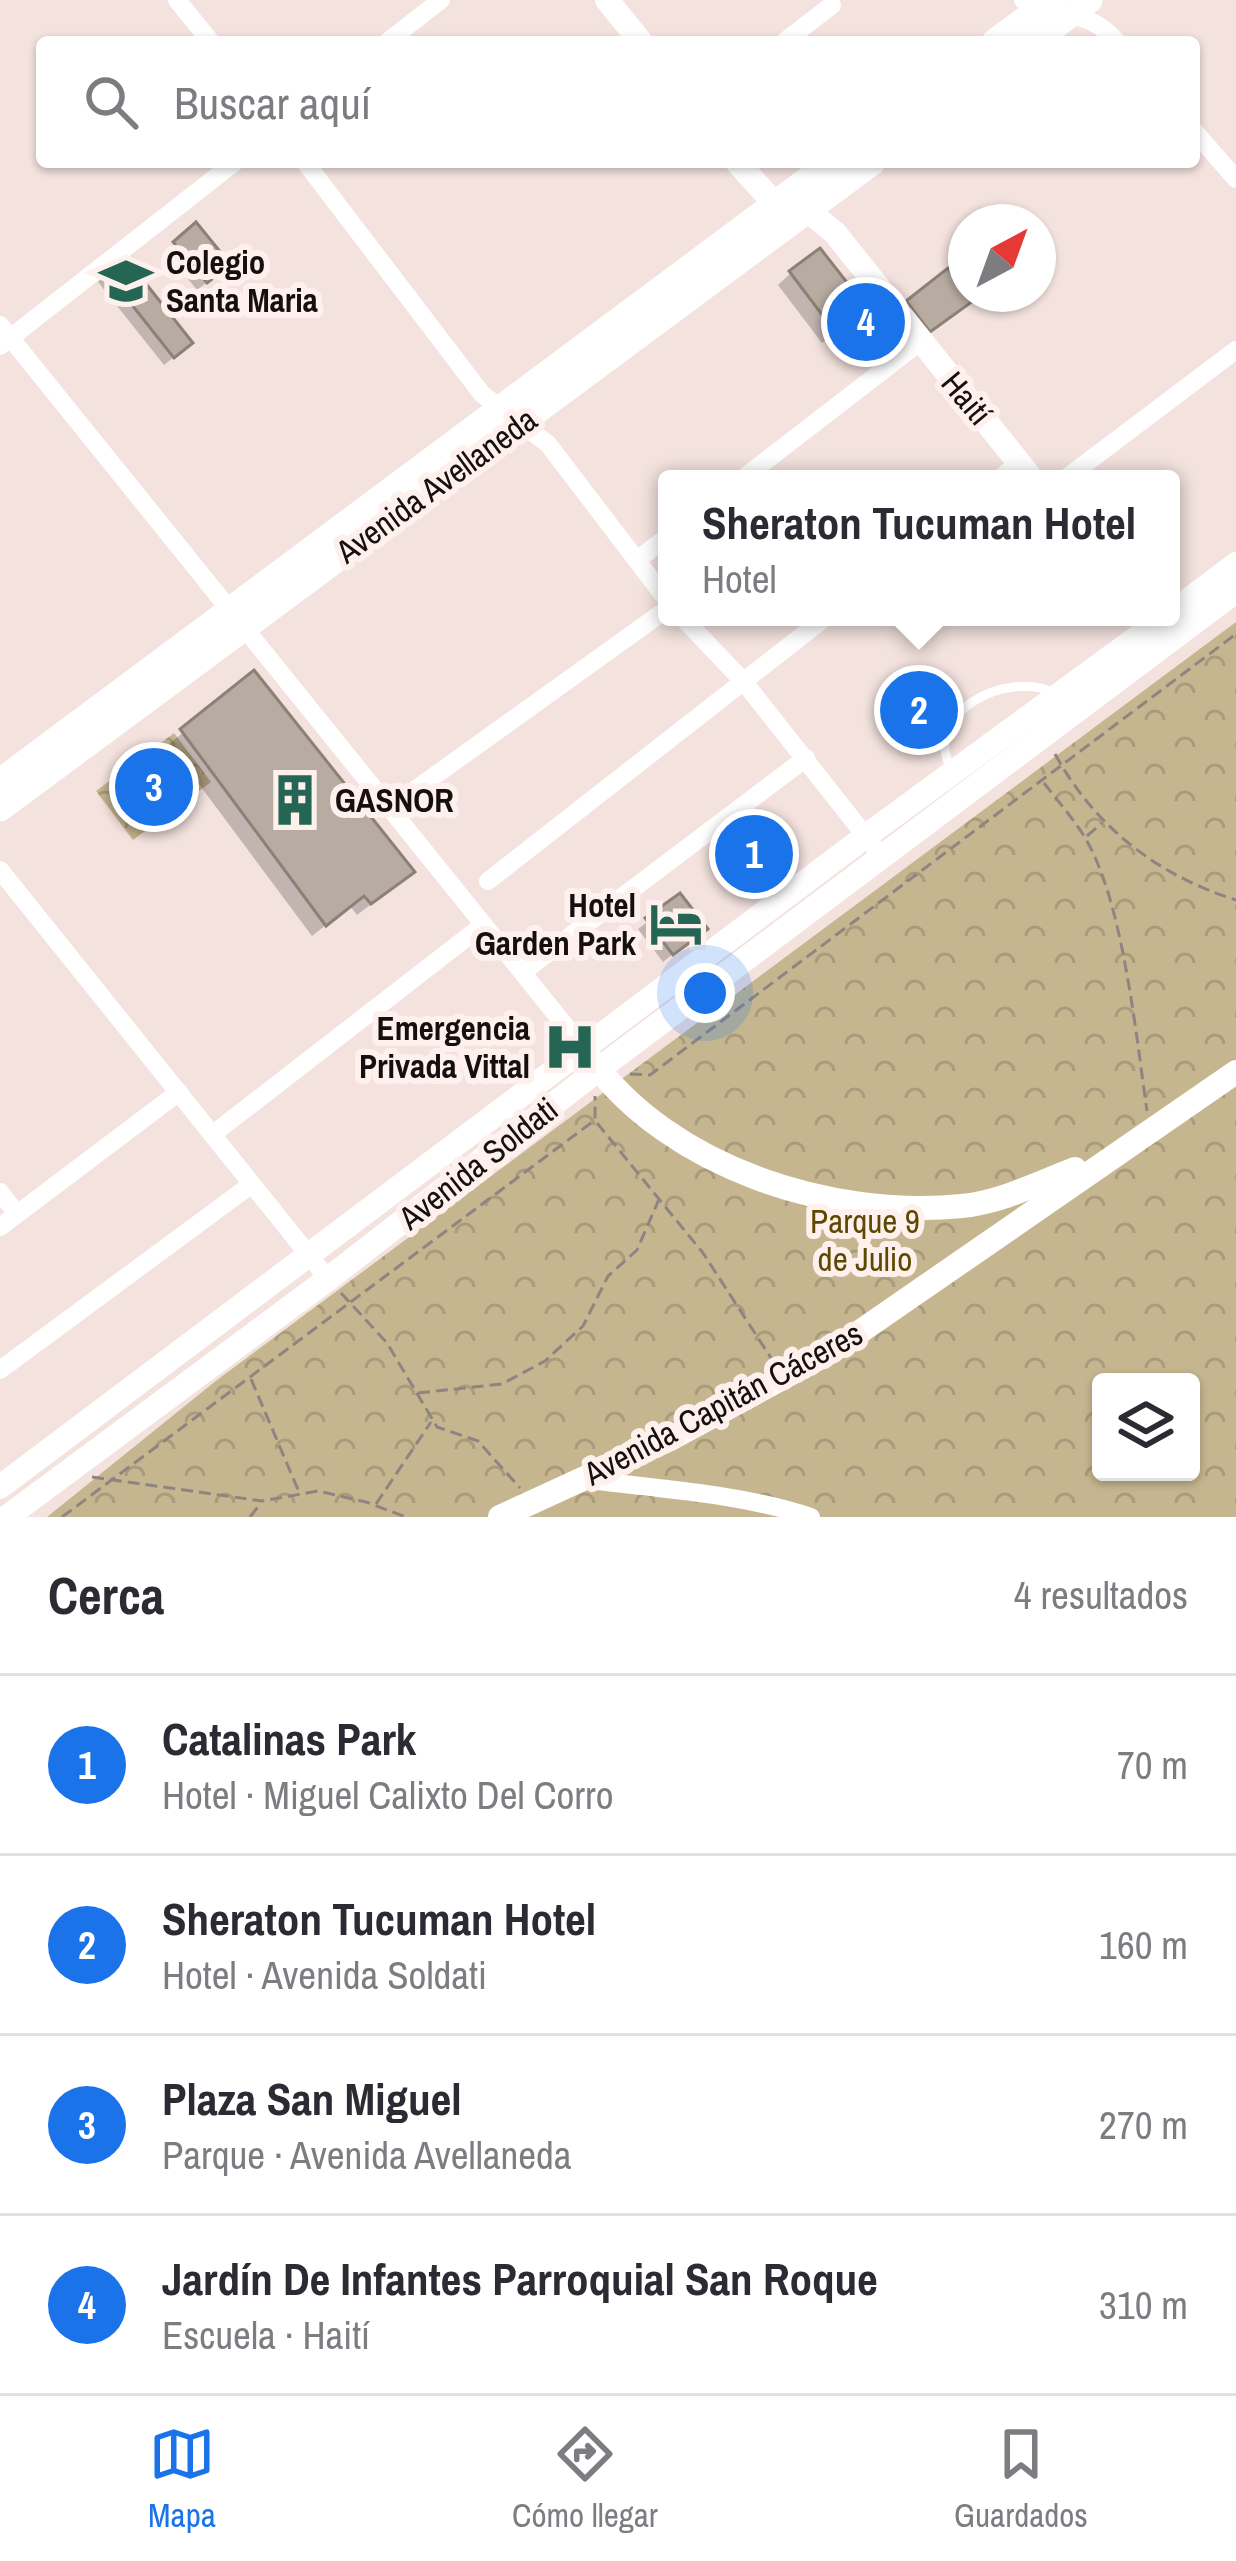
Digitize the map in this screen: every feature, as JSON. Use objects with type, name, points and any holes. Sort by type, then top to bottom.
[{"type":"main road","points":[[607,0],[636,36]]},
{"type":"main road","points":[[1005,36],[1055,5]]},
{"type":"main road","points":[[1037,36],[1055,5]]},
{"type":"main road","points":[[742,168],[775,204],[807,210]]},
{"type":"main road","name":"Avenida Avellaneda","points":[[510,416],[824,168]]},
{"type":"main road","name":"Avenida Avellaneda","points":[[0,782],[864,168]]},
{"type":"main road","name":"Haití","points":[[807,210],[835,233],[1025,470]]},
{"type":"main road","name":"Avenida Soldati","points":[[1180,606],[1236,564]]},
{"type":"main road","name":"Avenida Soldati","points":[[1180,615],[1236,591]]},
{"type":"main road","name":"Avenida Avellaneda","points":[[0,808],[238,616]]},
{"type":"main road","name":"Avenida Soldati","points":[[0,1487],[310,1256],[597,1066],[866,836],[1154,626]]},
{"type":"main road","name":"Avenida Soldati","points":[[6,1517],[328,1279],[597,1066],[1045,736],[1154,626]]},
{"type":"main road","points":[[597,1066],[677,1142],[720,1165],[763,1182],[852,1200],[928,1208],[966,1205],[1004,1197],[1111,1155]]},
{"type":"main road","name":"Avenida Capitán Cáceres","points":[[500,1517],[672,1438],[832,1351],[1236,1072]]},
{"type":"main road","points":[[0,1508],[6,1517]]},
{"type":"street","points":[[177,0],[206,36]]},
{"type":"street","points":[[396,36],[441,0]]},
{"type":"street","points":[[792,36],[832,5]]},
{"type":"street","points":[[1055,5],[1091,20],[1111,36]]},
{"type":"street","points":[[1200,137],[1236,179]]},
{"type":"street","points":[[227,168],[3,336],[238,616],[597,1066]]},
{"type":"street","points":[[310,168],[482,394],[548,444],[658,588]]},
{"type":"street","points":[[754,470],[921,341]]},
{"type":"street","points":[[1077,470],[1236,350]]},
{"type":"street","points":[[637,560],[658,544]]},
{"type":"street","points":[[391,807],[658,615]]},
{"type":"street","points":[[691,626],[744,682],[882,857]]},
{"type":"street","points":[[488,881],[815,626]]},
{"type":"street","points":[[524,971],[806,758]]},
{"type":"street","points":[[0,870],[328,1279]]},
{"type":"street","points":[[213,1134],[483,925]]},
{"type":"street","points":[[0,1227],[179,1092]]},
{"type":"street","points":[[0,1370],[252,1184]]},
{"type":"street","points":[[0,1192],[17,1214]]},
{"type":"street","points":[[582,1479],[788,1509],[811,1517]]},
{"type":"lane","points":[[953,772],[942,737],[959,714],[999,688],[1016,684],[1058,695]]},
{"type":"path","points":[[783,1377],[703,1253],[595,1120],[597,1066],[650,1075],[1236,634]]},
{"type":"path","points":[[1045,736],[1104,822],[1148,861],[1236,900]]},
{"type":"path","points":[[1043,781],[1085,838],[1107,888],[1134,1018],[1149,1130]]},
{"type":"path","points":[[1085,838],[1104,822]]},
{"type":"path","points":[[62,1517],[595,1120]]},
{"type":"path","points":[[418,1393],[502,1384],[545,1361],[584,1325],[608,1276],[637,1250],[660,1197]]},
{"type":"path","points":[[328,1279],[387,1343],[437,1427],[478,1442],[517,1486],[537,1500]]},
{"type":"path","points":[[250,1376],[299,1493]]},
{"type":"path","points":[[376,1505],[433,1419]]},
{"type":"path","points":[[66,1473],[262,1501],[318,1491],[406,1517]]},
{"type":"path","points":[[250,1517],[262,1501]]},
{"type":"green space","name":"Parque 9 de Julio","points":[[1236,622],[1236,1517],[47,1517],[217,1380]]},
{"type":"green space","points":[[174,733],[211,782],[133,840],[96,791]]},
{"type":"building","points":[[196,222],[231,265],[207,283],[173,242]]},
{"type":"building","points":[[820,248],[867,308],[835,332],[789,271]]},
{"type":"building","points":[[124,256],[193,343],[174,358],[105,271]]},
{"type":"building","points":[[948,268],[948,312],[958,312],[930,332],[906,301]]},
{"type":"building","name":"GASNOR","points":[[254,670],[415,872],[371,904],[364,896],[326,926],[180,729]]},
{"type":"building","name":"Hotel Garden Park","points":[[680,893],[708,929],[673,955],[645,918]]},
{"type":"place","name":"Colegio Santa Maria","points":[[126,281]]},
{"type":"place","name":"Jardín De Infantes Parroquial San Roque","points":[[866,322]]},
{"type":"place","name":"Sheraton Tucuman Hotel","points":[[919,710]]},
{"type":"place","name":"Plaza San Miguel","points":[[154,787]]},
{"type":"place","name":"GASNOR","points":[[295,800]]},
{"type":"place","name":"Catalinas Park","points":[[754,854]]},
{"type":"place","name":"Hotel Garden Park","points":[[676,924]]},
{"type":"place","name":"Emergencia Privada Vittal","points":[[570,1047]]}]
